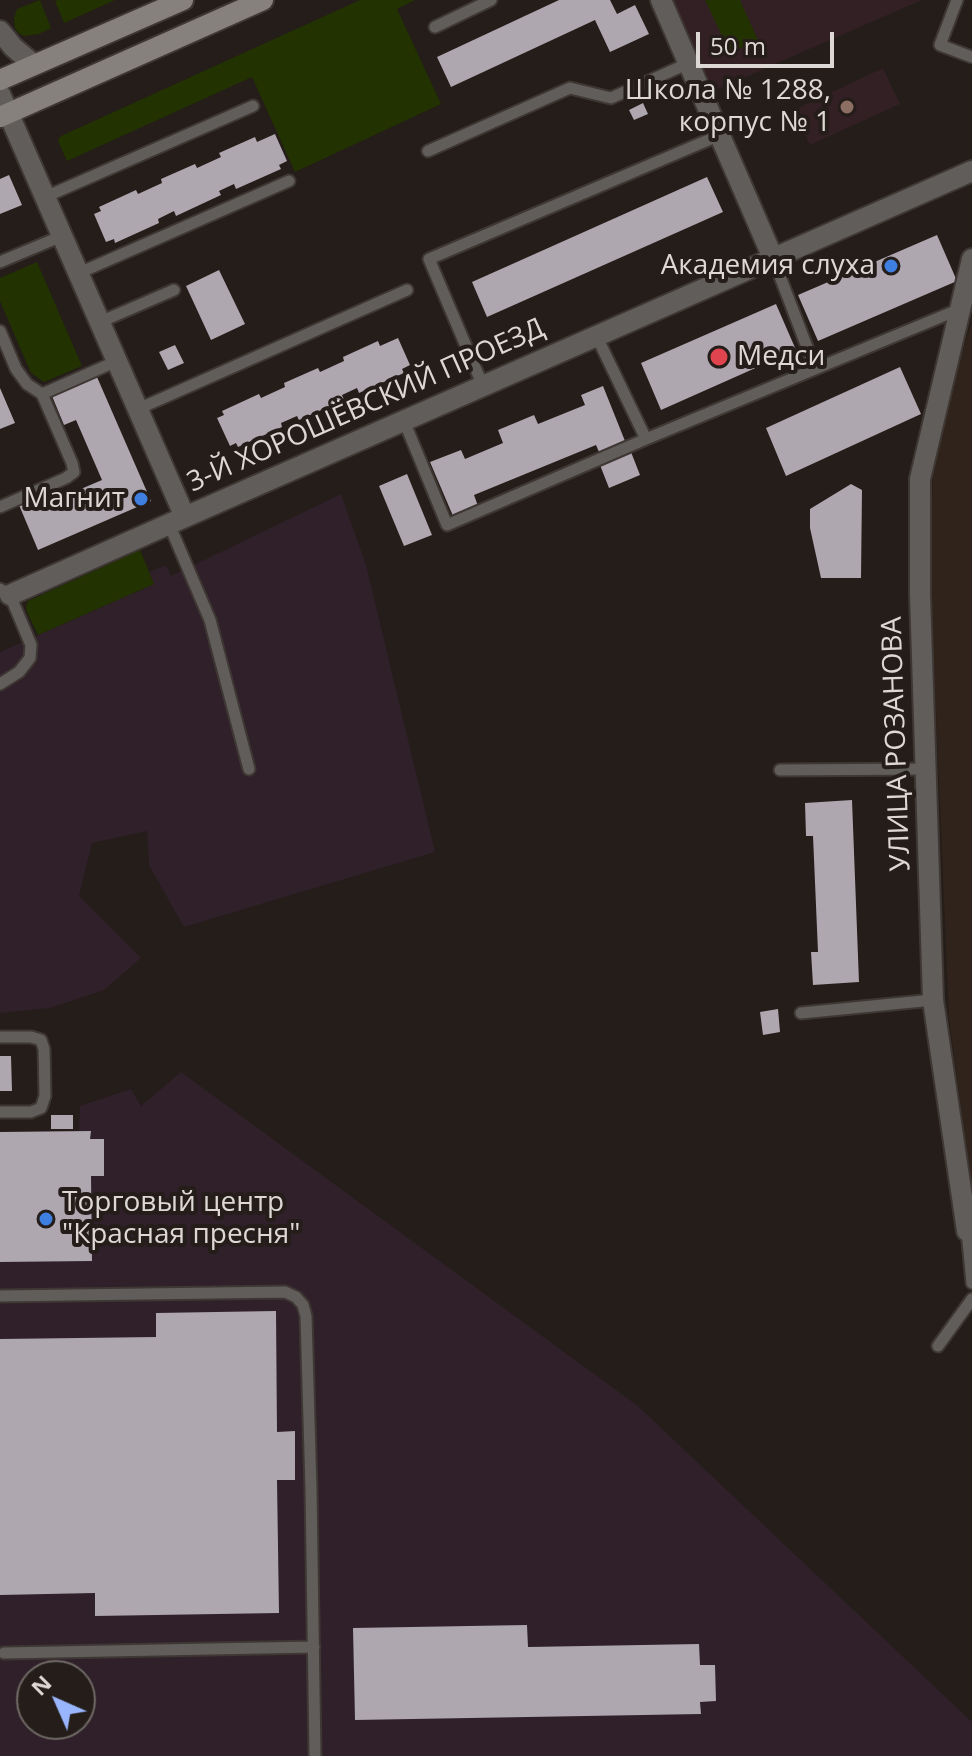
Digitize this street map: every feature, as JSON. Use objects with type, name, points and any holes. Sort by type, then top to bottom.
[{"type":"main road","points":[[0,80],[183,0]]},
{"type":"main road","points":[[4,115],[263,0]]},
{"type":"street","points":[[661,0],[773,258]]},
{"type":"street","points":[[0,31],[33,64]]},
{"type":"street","name":"3-Й ХОРОШЁВСКИЙ ПРОЕЗД","points":[[0,94],[4,115],[45,197],[138,409],[177,520],[972,171]]},
{"type":"street","name":"УЛИЦА РОЗАНОВА","points":[[967,1231],[933,1000],[920,594],[920,479],[972,259]]},
{"type":"street","points":[[5,592],[177,520]]},
{"type":"lane","points":[[435,27],[491,0]]},
{"type":"lane","points":[[957,0],[940,45],[972,57]]},
{"type":"lane","points":[[428,151],[570,88],[611,98],[689,63]]},
{"type":"lane","points":[[45,197],[253,106]]},
{"type":"lane","points":[[483,386],[429,259],[720,135]]},
{"type":"lane","points":[[79,273],[289,181]]},
{"type":"lane","points":[[0,262],[62,236]]},
{"type":"lane","points":[[773,258],[815,368]]},
{"type":"lane","points":[[100,322],[174,290]]},
{"type":"lane","points":[[138,409],[407,290]]},
{"type":"lane","points":[[404,421],[447,525],[960,308]]},
{"type":"lane","points":[[0,331],[16,369],[27,384],[42,394],[74,472],[0,507]]},
{"type":"lane","points":[[596,335],[646,439]]},
{"type":"lane","points":[[42,394],[117,361]]},
{"type":"lane","points":[[177,520],[210,620],[249,769]]},
{"type":"lane","points":[[0,684],[19,672],[30,658],[29,639],[5,592]]},
{"type":"lane","points":[[780,770],[926,769]]},
{"type":"lane","points":[[801,1013],[933,1000]]},
{"type":"lane","points":[[0,1037],[41,1040],[45,1096],[41,1108],[31,1112],[0,1112]]},
{"type":"lane","points":[[967,1231],[972,1283]]},
{"type":"lane","points":[[0,1296],[285,1292],[303,1305],[306,1316],[310,1448],[315,1756]]},
{"type":"lane","points":[[938,1346],[972,1299]]},
{"type":"lane","points":[[4,1653],[314,1647]]},
{"type":"shaded area","points":[[672,0],[922,0],[711,92]]},
{"type":"shaded area","name":"Школа № 1288, корпус № 1","points":[[883,68],[900,104],[810,145],[794,110]]},
{"type":"shaded area","points":[[972,322],[972,1187],[949,1019],[930,569],[933,464],[944,405]]},
{"type":"shaded area","points":[[341,494],[366,565],[435,852],[184,927],[149,865],[147,831],[92,843],[79,896],[141,958],[104,990],[50,1008],[0,1013],[0,652],[154,584],[149,572],[166,565],[171,576]]},
{"type":"shaded area","points":[[181,1072],[638,1406],[972,1722],[972,1756],[0,1756],[0,1132],[79,1131],[80,1106],[131,1089],[141,1106]]},
{"type":"green space","points":[[40,0],[51,28],[39,34],[24,36],[18,33],[14,18],[17,9]]},
{"type":"green space","points":[[115,0],[64,23],[55,1]]},
{"type":"green space","points":[[360,0],[415,0],[397,9],[441,104],[295,172],[252,77],[67,161],[58,140],[61,136]]},
{"type":"green space","points":[[705,0],[740,0],[758,40],[730,53]]},
{"type":"green space","points":[[37,262],[82,366],[44,382],[31,373],[0,301],[0,278]]},
{"type":"green space","points":[[140,550],[154,584],[38,635],[27,612],[28,601]]},
{"type":"building","points":[[559,0],[610,0],[617,14],[635,5],[649,34],[610,52],[595,20],[451,87],[437,57]]},
{"type":"building","points":[[643,103],[648,114],[634,120],[629,110]]},
{"type":"building","points":[[275,134],[287,161],[279,165],[281,169],[236,189],[234,184],[219,191],[221,195],[176,216],[174,211],[158,219],[159,223],[115,243],[114,239],[106,242],[94,214],[101,211],[99,207],[136,190],[138,194],[162,183],[161,179],[195,164],[197,168],[221,157],[219,153],[255,137],[257,142]]},
{"type":"building","points":[[9,175],[22,205],[0,214],[0,179]]},
{"type":"building","points":[[707,177],[723,212],[487,317],[472,282]]},
{"type":"building","points":[[937,235],[957,281],[818,341],[798,295]]},
{"type":"building","points":[[219,270],[245,324],[211,340],[186,286]]},
{"type":"building","name":"Медси","points":[[776,304],[796,350],[661,410],[641,363]]},
{"type":"building","points":[[398,338],[410,365],[402,369],[404,373],[359,393],[357,388],[342,395],[344,400],[299,420],[297,416],[281,423],[282,427],[238,447],[236,443],[230,446],[217,418],[224,415],[222,411],[259,394],[261,398],[285,387],[284,383],[318,368],[320,372],[378,341],[380,346]]},
{"type":"building","points":[[175,345],[184,363],[168,370],[159,352]]},
{"type":"building","points":[[900,367],[921,414],[786,476],[766,428]]},
{"type":"building","points":[[97,377],[151,501],[38,550],[19,505],[51,491],[55,500],[102,480],[76,420],[64,425],[52,396]]},
{"type":"building","points":[[603,386],[625,441],[599,452],[596,445],[474,495],[478,506],[453,516],[430,462],[461,450],[465,459],[503,443],[498,430],[534,415],[538,424],[585,405],[581,395]]},
{"type":"building","points":[[0,388],[15,423],[0,429]]},
{"type":"building","points":[[631,452],[640,475],[609,488],[600,465]]},
{"type":"building","points":[[407,474],[432,535],[404,546],[379,486]]},
{"type":"building","points":[[851,484],[862,490],[861,578],[821,578],[810,528],[810,509]]},
{"type":"building","points":[[852,800],[859,982],[813,985],[811,952],[818,952],[813,836],[806,836],[805,803]]},
{"type":"building","points":[[778,1009],[780,1032],[763,1035],[760,1012]]},
{"type":"building","points":[[0,1056],[11,1056],[12,1091],[0,1091]]},
{"type":"building","points":[[51,1115],[73,1115],[73,1129],[51,1129]]},
{"type":"building","name":"Торговый центр \"Красная пресня\"","points":[[91,1131],[90,1139],[104,1139],[104,1176],[91,1176],[92,1261],[0,1262],[0,1132]]},
{"type":"building","points":[[276,1311],[277,1432],[295,1431],[295,1480],[277,1480],[279,1613],[95,1616],[95,1593],[0,1595],[0,1339],[156,1337],[156,1313]]},
{"type":"building","points":[[527,1625],[528,1647],[699,1644],[700,1665],[715,1665],[716,1701],[700,1702],[701,1714],[355,1720],[353,1628]]},
{"type":"place","name":"Школа № 1288, корпус № 1","points":[[847,107]]},
{"type":"place","name":"Академия слуха","points":[[891,266]]},
{"type":"place","name":"Медси","points":[[719,357]]},
{"type":"place","name":"Магнит","points":[[141,499]]},
{"type":"place","name":"Торговый центр \"Красная пресня\"","points":[[46,1219]]}]
